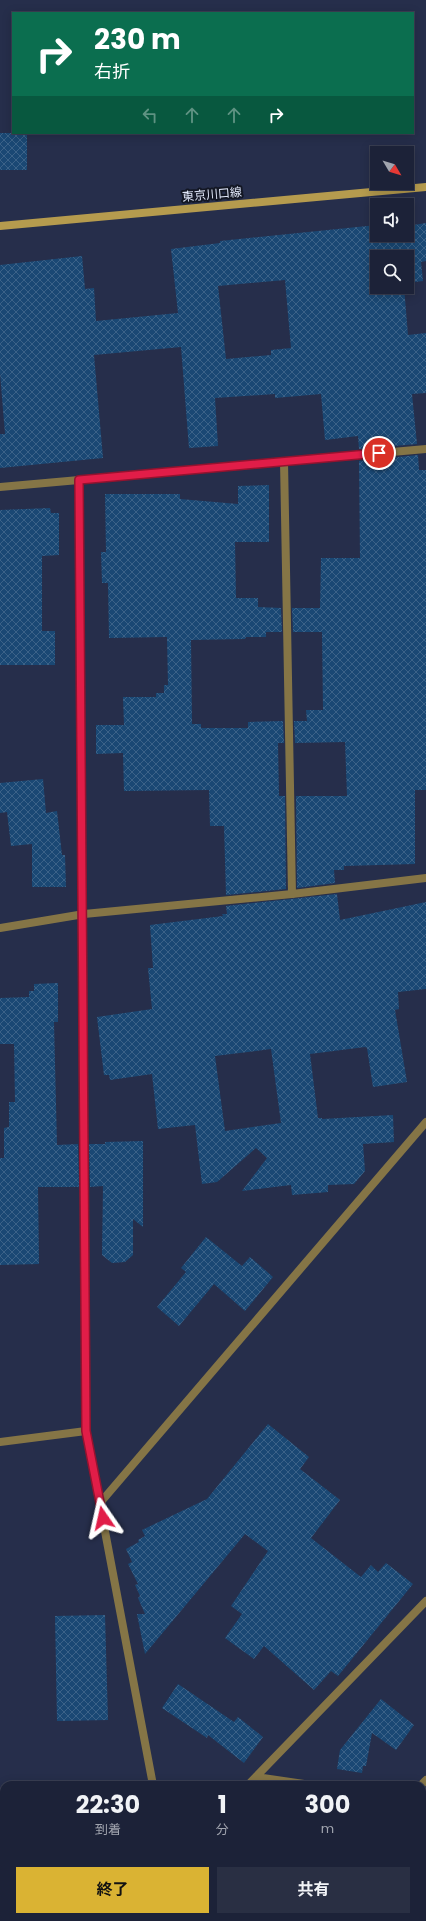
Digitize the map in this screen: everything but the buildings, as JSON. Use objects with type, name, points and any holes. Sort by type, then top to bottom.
[{"type":"main road","name":"東京川口線","points":[[0,226],[426,187]]},
{"type":"street","points":[[0,487],[426,449]]},
{"type":"street","points":[[284,462],[292,894]]},
{"type":"street","points":[[79,480],[84,914],[86,1431],[152,1781]]},
{"type":"street","points":[[0,928],[84,914],[292,894],[426,878]]},
{"type":"street","points":[[100,1503],[426,1122]]},
{"type":"street","points":[[0,1442],[86,1431]]},
{"type":"street","points":[[252,1781],[426,1601]]},
{"type":"street","points":[[256,1777],[284,1781]]},
{"type":"route","points":[[103,1518],[86,1431],[84,914],[79,480],[379,453]]}]
